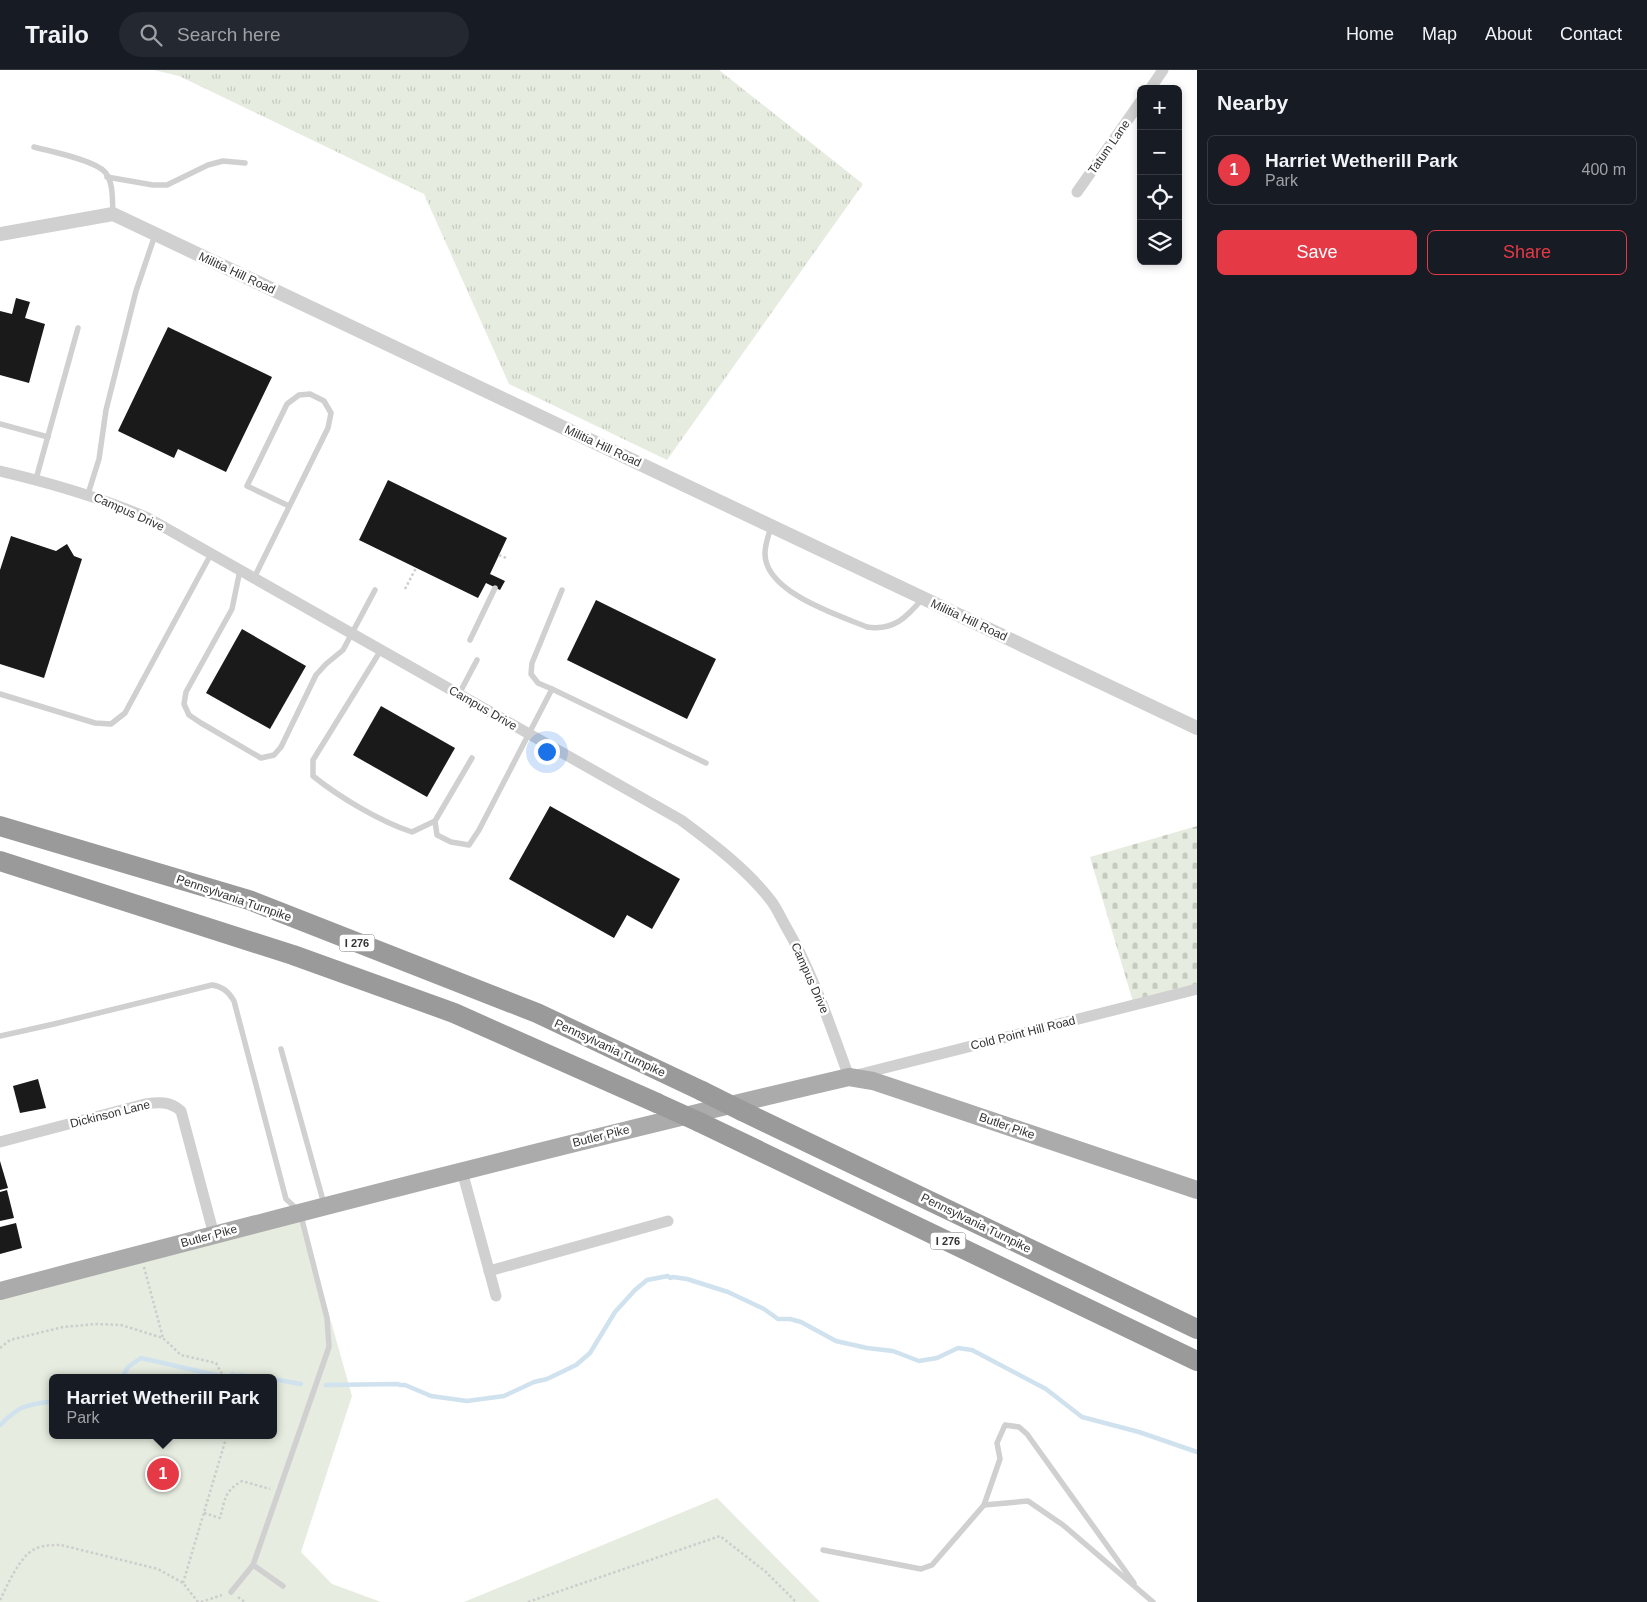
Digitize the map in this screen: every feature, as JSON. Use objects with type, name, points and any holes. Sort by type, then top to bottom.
[{"type":"highway","name":"Pennsylvania Turnpike","points":[[0,826],[249,900],[537,1013],[1197,1329]]},
{"type":"highway","name":"I 276","points":[[0,861],[293,955],[454,1013],[699,1122],[1197,1361]]},
{"type":"main road","name":"Butler Pike","points":[[0,1291],[214,1234],[642,1125],[849,1076],[873,1081],[1197,1190]]},
{"type":"street","points":[[1153,85],[1163,70]]},
{"type":"street","name":"Tatum Lane","points":[[1077,192],[1137,108]]},
{"type":"street","points":[[0,234],[113,214]]},
{"type":"street","name":"Militia Hill Road","points":[[113,214],[1197,728]]},
{"type":"street","name":"Campus Drive","points":[[0,471],[88,494],[148,518],[681,820],[709,840],[738,865],[771,902],[801,953],[821,999],[849,1076]]},
{"type":"street","name":"Cold Point Hill Road","points":[[849,1076],[1197,989]]},
{"type":"street","name":"Dickinson Lane","points":[[0,1142],[145,1104],[160,1102],[173,1104],[181,1111],[214,1234]]},
{"type":"street","points":[[462,1171],[496,1296]]},
{"type":"street","points":[[489,1271],[668,1221]]},
{"type":"lane","points":[[34,147],[92,163],[104,171],[111,186],[113,214]]},
{"type":"lane","points":[[107,177],[153,185],[167,185],[208,165],[223,161],[245,163]]},
{"type":"lane","points":[[88,494],[99,459],[106,410],[134,300],[156,234]]},
{"type":"lane","points":[[36,479],[78,328]]},
{"type":"lane","points":[[254,578],[328,428],[331,413],[324,401],[310,394],[299,395],[287,404],[247,486],[289,506]]},
{"type":"lane","points":[[0,424],[48,437]]},
{"type":"lane","points":[[771,526],[765,553],[767,565],[780,584],[800,599],[867,627],[878,628],[899,622],[924,598]]},
{"type":"lane","points":[[0,694],[95,723],[111,724],[125,712],[211,554]]},
{"type":"lane","points":[[240,570],[232,609],[186,692],[184,704],[189,715],[261,758],[274,755],[281,747],[316,675],[343,650],[375,590]]},
{"type":"lane","points":[[470,640],[495,588]]},
{"type":"lane","points":[[562,590],[532,663],[531,674],[538,683],[706,763]]},
{"type":"lane","points":[[381,650],[313,760],[313,776],[325,786],[393,826],[412,832],[435,821],[472,758]]},
{"type":"lane","points":[[459,694],[477,660]]},
{"type":"lane","points":[[435,821],[438,835],[451,842],[469,845],[479,830],[552,689]]},
{"type":"lane","points":[[0,1036],[204,986],[218,985],[230,994],[234,1001],[286,1199],[300,1212],[327,1318],[330,1347],[253,1564],[231,1592]]},
{"type":"lane","points":[[282,1049],[324,1206]]},
{"type":"lane","points":[[822,1550],[921,1568],[932,1565],[984,1505],[1000,1459],[997,1442],[1005,1426],[1019,1427],[1027,1434],[1140,1590]]},
{"type":"lane","points":[[984,1505],[1028,1501],[1063,1525],[1153,1602]]},
{"type":"lane","points":[[253,1564],[283,1586]]},
{"type":"path","points":[[499,555],[506,558]]},
{"type":"path","points":[[405,589],[416,568]]},
{"type":"path","points":[[140,1254],[163,1338]]},
{"type":"path","points":[[0,1348],[10,1340],[63,1327],[97,1324],[121,1325],[163,1338],[180,1355],[216,1363],[222,1374]]},
{"type":"path","points":[[183,1583],[226,1439]]},
{"type":"path","points":[[204,1513],[220,1518],[226,1494],[232,1487],[242,1481],[279,1491]]},
{"type":"path","points":[[528,1602],[720,1536],[766,1572],[796,1602]]},
{"type":"path","points":[[0,1600],[14,1573],[33,1550],[47,1545],[61,1545],[158,1569],[183,1583],[198,1602]]},
{"type":"green space","points":[[154,70],[719,70],[863,184],[667,460],[509,384],[424,194],[179,76]]},
{"type":"green space","points":[[1197,826],[1197,989],[1134,1005],[1090,857]]},
{"type":"green space","points":[[300,1212],[352,1396],[301,1552],[332,1584],[381,1602],[0,1602],[0,1291]]},
{"type":"green space","points":[[717,1498],[820,1602],[464,1602]]},
{"type":"building","points":[[16,298],[30,302],[25,318],[45,324],[29,383],[0,375],[0,311],[12,314]]},
{"type":"building","points":[[168,327],[272,377],[226,472],[178,449],[174,458],[118,431]]},
{"type":"building","points":[[388,480],[507,538],[490,574],[505,581],[500,590],[486,583],[478,598],[359,540]]},
{"type":"building","points":[[11,536],[56,551],[67,544],[74,556],[82,559],[44,678],[0,664],[0,570]]},
{"type":"building","points":[[596,600],[716,659],[687,719],[567,660]]},
{"type":"building","points":[[242,629],[306,666],[270,729],[206,693]]},
{"type":"building","points":[[381,706],[455,748],[427,797],[353,755]]},
{"type":"building","points":[[550,806],[680,879],[652,929],[627,915],[614,938],[509,879]]},
{"type":"building","points":[[38,1079],[46,1108],[20,1113],[13,1086]]},
{"type":"building","points":[[0,1161],[8,1188],[0,1190]]},
{"type":"building","points":[[7,1190],[14,1218],[0,1221],[0,1192]]},
{"type":"building","points":[[16,1223],[22,1248],[0,1254],[0,1227]]},
{"type":"waterway","points":[[326,1385],[398,1384],[431,1396],[467,1401],[504,1396],[576,1365],[590,1353],[615,1312],[635,1290],[647,1280],[668,1276],[670,1278],[687,1279],[728,1292],[764,1309],[778,1319],[790,1319],[801,1322],[836,1341],[867,1348],[893,1351],[919,1361],[937,1358],[958,1348],[972,1350],[1046,1389],[1082,1417],[1139,1432],[1197,1452]]},
{"type":"waterway","points":[[124,1374],[128,1367],[141,1358],[211,1374]]},
{"type":"waterway","points":[[277,1380],[301,1384]]},
{"type":"waterway","points":[[0,1425],[19,1409],[49,1402]]},
{"type":"place","name":"Harriet Wetherill Park","points":[[163,1474]]}]
